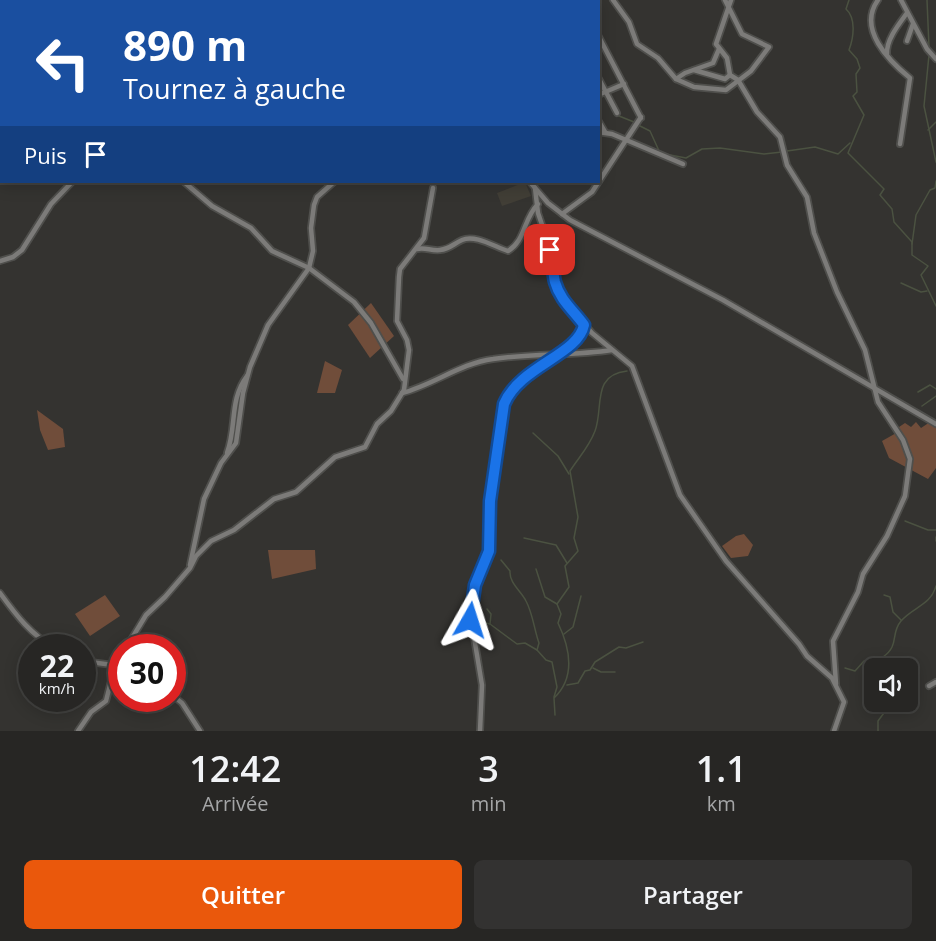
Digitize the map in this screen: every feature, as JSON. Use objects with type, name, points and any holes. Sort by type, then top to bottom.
[{"type":"street","points":[[613,0],[626,18],[637,44],[658,58],[676,79],[694,87],[726,90],[751,71],[769,47],[742,34],[728,2]]},
{"type":"street","points":[[878,0],[872,11],[872,27],[888,59],[910,78],[900,144]]},
{"type":"street","points":[[901,0],[913,24],[936,59]]},
{"type":"street","points":[[728,2],[724,25],[716,39],[719,49],[727,58],[730,75],[739,82],[757,112],[780,137],[787,165],[807,197],[814,233],[840,299],[865,350],[878,402],[903,440],[909,456],[908,486],[887,536],[863,574],[858,592],[832,641],[837,684],[844,702],[834,731]]},
{"type":"street","points":[[888,59],[887,48],[907,13]]},
{"type":"street","points":[[907,42],[913,24]]},
{"type":"street","points":[[600,39],[641,118],[600,180]]},
{"type":"street","points":[[676,79],[713,63],[719,49]]},
{"type":"street","points":[[694,70],[725,79],[730,75]]},
{"type":"street","points":[[600,81],[617,113]]},
{"type":"street","points":[[600,94],[624,84]]},
{"type":"street","points":[[602,132],[683,164]]},
{"type":"street","points":[[0,261],[13,257],[22,250],[51,204],[71,183]]},
{"type":"street","points":[[185,183],[212,206],[250,228],[272,251],[309,268],[354,302],[370,323],[403,379]]},
{"type":"street","points":[[190,568],[204,499],[226,455],[233,432],[236,393],[248,373],[268,325],[309,268],[313,251],[311,228],[314,205],[317,197],[333,183]]},
{"type":"street","points":[[531,183],[562,214],[723,300],[936,423]]},
{"type":"street","points":[[562,214],[592,192],[598,183]]},
{"type":"street","points":[[134,634],[146,615],[190,568],[196,555],[211,542],[234,530],[274,499],[296,492],[335,457],[364,447],[377,424],[391,411],[402,393],[409,351],[407,340],[397,321],[396,296],[400,269],[424,238],[433,188]]},
{"type":"street","points":[[535,188],[553,257],[551,268],[555,284],[565,304],[584,325],[632,366],[672,478],[689,507],[734,571],[807,656],[837,684]]},
{"type":"street","points":[[417,249],[423,248],[430,251],[446,249],[465,240],[482,241],[508,251],[521,240],[526,221],[544,198]]},
{"type":"street","points":[[480,731],[482,685],[470,613],[475,585],[489,551],[490,501],[504,404],[509,391],[517,382],[578,339],[584,325]]},
{"type":"street","points":[[402,393],[463,368],[493,359],[588,354],[612,350]]},
{"type":"street","points":[[226,455],[236,442],[248,373]]},
{"type":"street","points":[[0,593],[8,608],[34,634]]},
{"type":"street","points":[[929,686],[936,682]]},
{"type":"street","points":[[78,731],[90,712],[106,701],[108,694]]},
{"type":"street","points":[[186,709],[200,731]]},
{"type":"shaded area","points":[[525,183],[531,196],[502,206],[497,193]]},
{"type":"shaded area","points":[[371,303],[394,336],[370,358],[348,325]]},
{"type":"shaded area","points":[[325,361],[342,370],[335,393],[317,393]]},
{"type":"shaded area","points":[[37,410],[63,429],[65,447],[48,450],[40,430]]},
{"type":"shaded area","points":[[916,422],[921,428],[930,422],[936,426],[936,468],[928,479],[889,458],[882,441],[898,432],[896,429],[905,423],[911,427]]},
{"type":"shaded area","points":[[744,534],[753,545],[748,556],[731,558],[722,546],[736,536]]},
{"type":"shaded area","points":[[268,550],[315,550],[316,569],[272,579]]},
{"type":"shaded area","points":[[105,595],[120,616],[93,634],[89,634],[75,614]]},
{"type":"waterway","points":[[849,0],[846,9],[851,17],[853,28],[849,50],[857,59],[860,68],[856,74],[857,92],[853,96],[864,115],[848,153],[884,189],[880,195],[892,209],[894,222],[912,242],[912,255],[928,266],[921,275],[936,306]]},
{"type":"waterway","points":[[927,0],[929,47]]},
{"type":"waterway","points":[[929,55],[924,106],[936,162]]},
{"type":"waterway","points":[[614,114],[634,122]]},
{"type":"waterway","points":[[928,130],[936,122]]},
{"type":"waterway","points":[[638,125],[650,131],[660,153]]},
{"type":"waterway","points":[[787,151],[815,147],[838,154],[850,143]]},
{"type":"waterway","points":[[665,154],[686,158],[702,149],[720,148],[764,154],[782,152]]},
{"type":"waterway","points":[[912,244],[916,215],[930,190],[935,188],[936,181]]},
{"type":"waterway","points":[[901,283],[921,292],[927,291]]},
{"type":"waterway","points":[[555,715],[554,698],[566,681],[569,662],[566,642],[558,623],[561,614],[557,604],[569,587],[565,566],[578,551],[574,538],[578,517],[570,471],[595,431],[603,385],[616,374],[627,371]]},
{"type":"waterway","points":[[918,392],[930,385],[936,389]]},
{"type":"waterway","points":[[922,406],[936,396]]},
{"type":"waterway","points":[[533,433],[558,456],[569,474]]},
{"type":"waterway","points":[[905,521],[928,530],[936,530]]},
{"type":"waterway","points":[[524,538],[556,545],[567,563]]},
{"type":"waterway","points":[[501,560],[510,571],[513,583],[528,606],[539,643],[537,650],[546,660],[552,662],[557,687],[554,697]]},
{"type":"waterway","points":[[536,569],[545,597],[557,604]]},
{"type":"waterway","points":[[883,658],[893,644],[901,621],[926,602],[936,586]]},
{"type":"waterway","points":[[884,595],[890,597],[893,612],[901,620]]},
{"type":"waterway","points":[[564,634],[573,627],[581,596]]},
{"type":"waterway","points":[[487,609],[491,614],[490,624]]},
{"type":"waterway","points":[[478,621],[490,624],[517,644],[525,643],[537,650]]},
{"type":"waterway","points":[[567,685],[578,683],[585,671],[590,670],[595,662],[619,647],[626,648],[643,642]]},
{"type":"waterway","points":[[845,668],[855,671],[864,661]]},
{"type":"waterway","points":[[593,668],[601,672],[615,672]]},
{"type":"waterway","points":[[878,731],[878,721],[885,712]]},
{"type":"route","points":[[470,620],[472,593],[489,551],[490,501],[504,404],[509,391],[541,363],[565,350],[583,332],[584,325],[565,304],[555,284],[551,268],[553,257],[550,250]]}]
